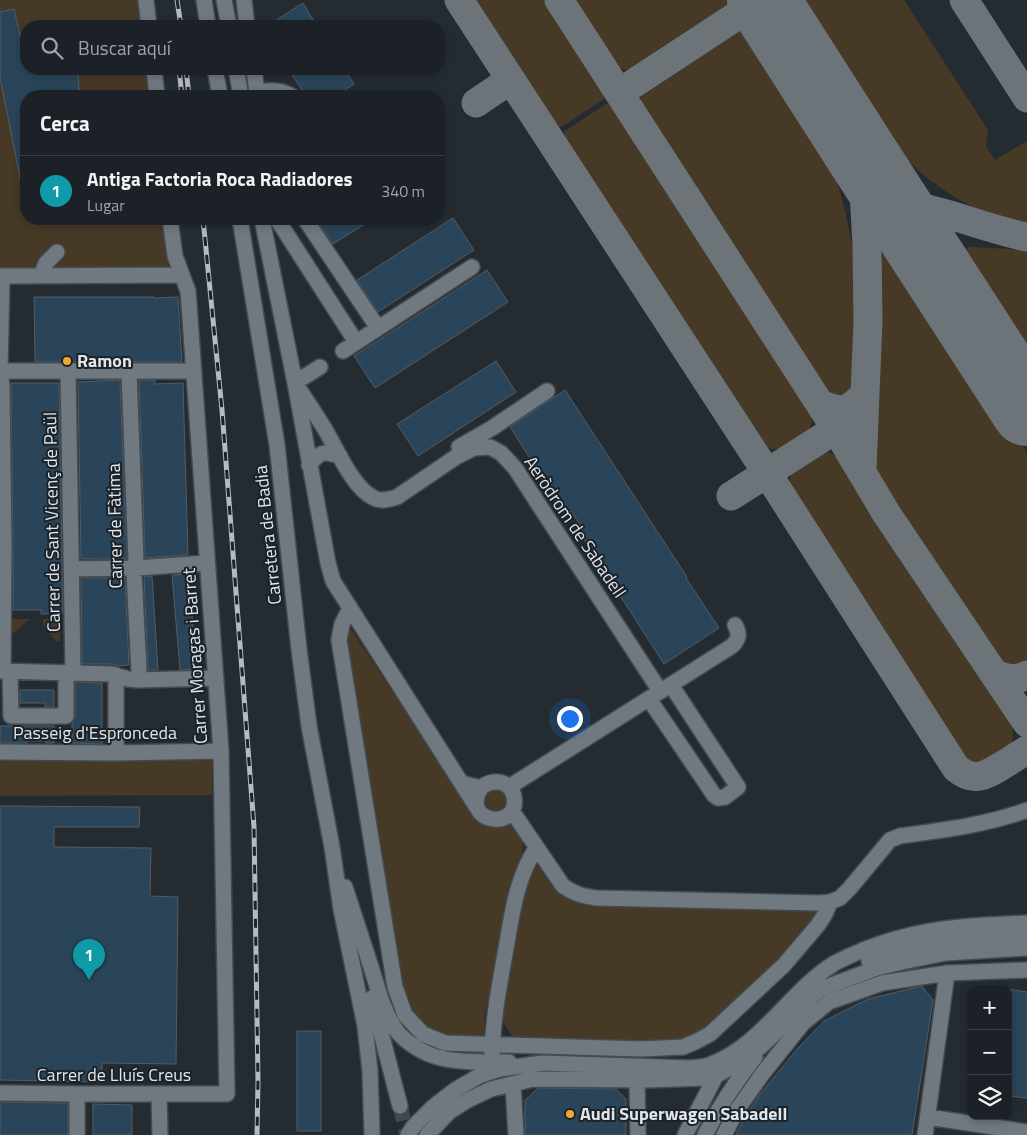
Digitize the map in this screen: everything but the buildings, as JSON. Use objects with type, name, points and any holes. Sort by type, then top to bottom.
[{"type":"street","points":[[204,0],[207,20]]},
{"type":"street","points":[[224,0],[228,20]]},
{"type":"street","points":[[244,0],[247,20]]},
{"type":"street","points":[[146,1],[148,20]]},
{"type":"street","points":[[155,75],[156,90]]},
{"type":"street","points":[[216,75],[219,90]]},
{"type":"street","points":[[237,75],[240,90]]},
{"type":"street","points":[[254,75],[255,90]]},
{"type":"street","name":"Carrer Moragas i Barret","points":[[171,225],[174,251],[188,291],[221,751],[227,1094]]},
{"type":"street","name":"Carretera de Badia","points":[[241,225],[277,445],[309,726],[332,847]]},
{"type":"street","points":[[263,225],[333,581],[479,811],[488,818],[495,820],[507,816],[512,811],[514,805],[513,792],[504,783],[492,782],[486,784],[481,788],[476,799],[479,811]]},
{"type":"street","points":[[281,225],[356,342]]},
{"type":"street","points":[[309,225],[378,328]]},
{"type":"street","points":[[40,276],[46,263],[57,252]]},
{"type":"street","points":[[343,351],[472,267]]},
{"type":"street","points":[[182,275],[1,276],[0,371],[2,395],[4,671],[111,674],[138,680],[216,678]]},
{"type":"street","points":[[294,381],[320,366]]},
{"type":"street","points":[[0,371],[194,371]]},
{"type":"street","name":"Carrer de Sant Vicenç de Paül","points":[[4,671],[11,716],[66,716],[69,672],[71,569],[68,371]]},
{"type":"street","name":"Carrer de Fàtima","points":[[129,371],[138,680]]},
{"type":"street","points":[[294,381],[357,485],[371,496],[393,490],[547,391]]},
{"type":"street","points":[[304,433],[309,426],[316,425],[326,431]]},
{"type":"street","name":"Aeròdrom de Sabadell","points":[[371,496],[387,500],[397,497],[456,457],[474,448],[490,447],[500,453],[516,468],[660,692]]},
{"type":"street","points":[[310,465],[322,453],[326,452],[340,456]]},
{"type":"street","points":[[71,569],[136,568],[208,563]]},
{"type":"street","points":[[350,608],[342,624],[339,640],[395,987],[405,1015],[422,1034],[445,1043],[641,1049],[683,1047],[710,1034],[784,965],[818,925],[826,914],[830,902]]},
{"type":"street","points":[[509,787],[732,646],[739,636],[735,625]]},
{"type":"street","points":[[116,675],[116,753]]},
{"type":"street","points":[[660,692],[738,787],[725,797],[718,798],[714,795],[660,692]]},
{"type":"street","name":"Passeig d'Espronceda","points":[[0,752],[116,753],[221,751]]},
{"type":"street","points":[[462,783],[481,788]]},
{"type":"street","points":[[512,811],[563,886],[573,893],[596,898],[820,903],[840,898],[890,840],[900,836],[979,824],[1027,810]]},
{"type":"street","points":[[332,847],[387,1015],[397,1031],[424,1052],[440,1058],[456,1060],[690,1068],[707,1066],[745,1044],[811,981],[836,962],[903,936],[964,926],[1027,923]]},
{"type":"street","points":[[332,847],[400,1106]]},
{"type":"street","points":[[332,847],[341,909],[365,1026],[370,1071],[372,1135]]},
{"type":"street","points":[[492,1062],[494,1017],[517,891],[527,863],[536,848]]},
{"type":"street","points":[[428,1135],[449,1112],[468,1100],[491,1090],[532,1079],[690,1079],[717,1075],[752,1054],[821,989],[844,972],[864,962],[897,951],[948,941],[1027,936]]},
{"type":"street","points":[[821,989],[877,968],[946,953],[1027,948]]},
{"type":"street","points":[[724,1135],[737,1110],[762,1073],[803,1023],[829,1002],[882,983],[947,973],[1027,970]]},
{"type":"street","points":[[926,1135],[947,973]]},
{"type":"street","points":[[685,1135],[719,1069],[751,1046],[779,1020],[796,995]]},
{"type":"street","points":[[705,1135],[735,1084],[770,1038]]},
{"type":"street","points":[[408,1135],[414,1126],[433,1107],[455,1090],[479,1076],[500,1069],[543,1063]]},
{"type":"street","points":[[637,1080],[638,1135]]},
{"type":"street","points":[[513,1084],[516,1135]]},
{"type":"street","name":"Carrer de Lluís Creus","points":[[0,1093],[227,1094]]},
{"type":"street","points":[[77,1094],[77,1135]]},
{"type":"street","points":[[159,1094],[160,1135]]},
{"type":"street","points":[[928,1117],[1027,1132]]},
{"type":"shaded area","points":[[0,0],[138,0],[141,20],[20,20],[20,75],[148,75],[149,90],[20,90],[20,225],[166,225],[170,262],[166,268],[0,271]]},
{"type":"shaded area","points":[[470,0],[548,0],[604,88],[604,99],[563,126],[555,128]]},
{"type":"shaded area","points":[[569,0],[732,0],[731,7],[726,12],[666,52],[627,70],[618,68],[600,49]]},
{"type":"shaded area","points":[[794,0],[904,0],[988,130],[986,147],[995,160],[1027,141],[1027,228],[983,212],[954,197],[927,178],[904,158],[890,143],[878,124],[862,105]]},
{"type":"shaded area","points":[[742,24],[752,28],[809,117],[839,188],[853,250],[858,296],[858,338],[855,367],[852,385],[848,393],[842,396],[838,397],[832,394],[805,365],[652,129],[641,104],[641,96],[656,81],[704,46]]},
{"type":"shaded area","points":[[606,104],[617,107],[800,389],[810,410],[812,422],[801,438],[788,446],[774,449],[769,448],[756,438],[739,417],[564,145],[562,136],[565,131]]},
{"type":"shaded area","points":[[969,247],[1027,250],[1027,360],[966,266],[963,255]]},
{"type":"shaded area","points":[[887,253],[896,255],[902,261],[1027,453],[1027,660],[1016,666],[1003,662],[986,644],[881,482],[874,468],[872,453],[879,276],[882,256]]},
{"type":"shaded area","points":[[826,452],[839,458],[857,478],[1002,702],[1010,719],[1013,736],[1012,743],[1008,749],[996,759],[981,763],[974,762],[965,758],[955,748],[801,510],[790,485],[792,473],[802,463]]},
{"type":"shaded area","points":[[9,619],[30,619],[9,637]]},
{"type":"shaded area","points":[[43,619],[60,619],[60,641],[56,641],[43,625]]},
{"type":"shaded area","points":[[349,629],[351,629],[476,818],[486,826],[514,826],[522,836],[523,855],[484,1018],[485,1043],[433,1037],[403,1002],[344,638]]},
{"type":"shaded area","points":[[0,759],[212,759],[212,795],[0,796]]},
{"type":"shaded area","points":[[492,789],[500,789],[507,796],[507,804],[500,811],[492,811],[485,804],[485,796]]},
{"type":"shaded area","points":[[539,866],[560,889],[816,909],[819,911],[816,923],[706,1033],[672,1043],[514,1039],[501,1019],[520,893],[532,868]]},
{"type":"taxiway","points":[[459,0],[767,473],[956,768],[962,773],[974,777],[985,775],[1027,750]]},
{"type":"taxiway","points":[[559,0],[836,429],[886,513],[1027,723]]},
{"type":"taxiway","points":[[619,93],[761,0]]},
{"type":"taxiway","points":[[964,0],[1027,98]]},
{"type":"taxiway","points":[[476,103],[510,80]]},
{"type":"taxiway","points":[[820,404],[835,409],[845,409],[865,394],[868,321],[867,245],[862,155]]},
{"type":"taxiway","points":[[895,205],[932,210],[1027,237]]},
{"type":"taxiway","points":[[731,496],[836,429],[852,416],[865,394],[862,470]]},
{"type":"taxiway","points":[[994,673],[1010,678],[1019,678],[1027,675]]},
{"type":"runway","points":[[763,0],[1027,410]]},
{"type":"tunnel","points":[[400,1106],[407,1135]]},
{"type":"railway","points":[[177,0],[180,20]]},
{"type":"railway","points":[[180,75],[181,90]]},
{"type":"railway","points":[[187,75],[188,90]]},
{"type":"railway","points":[[204,225],[222,410],[254,827],[258,1081],[257,1135]]},
{"type":"place","name":"Ramon","points":[[67,361]]},
{"type":"place","name":"Antiga Factoria Roca Radiadores","points":[[89,980]]},
{"type":"place","name":"Audi Superwagen Sabadell","points":[[570,1114]]}]
